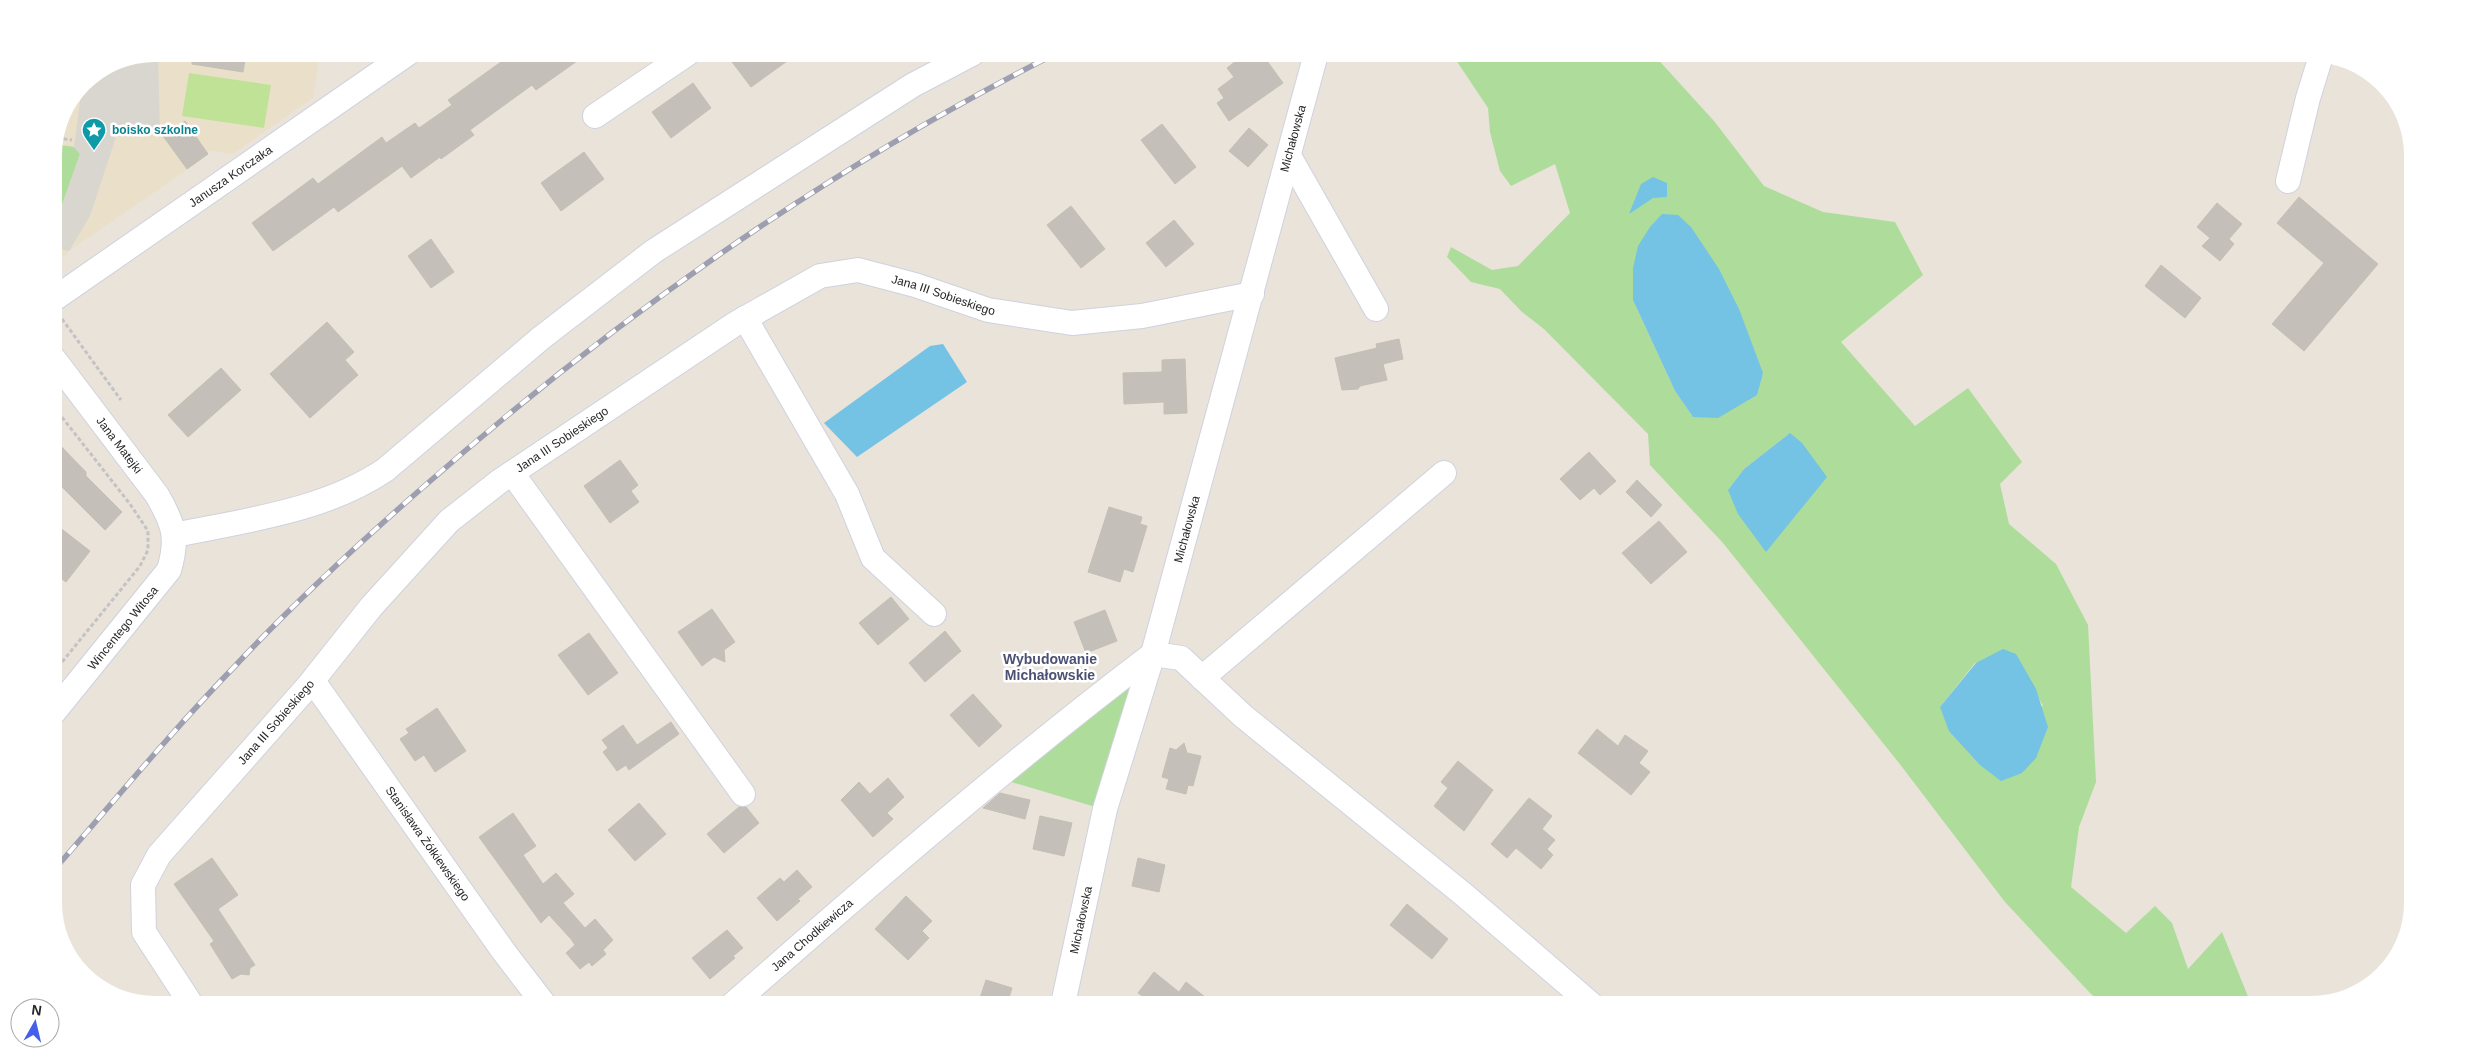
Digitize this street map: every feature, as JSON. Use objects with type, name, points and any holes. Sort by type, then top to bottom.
[{"type":"street","name":"Janusza Korczaka","points":[[63,304],[396,62]]},
{"type":"street","points":[[595,116],[675,62]]},
{"type":"street","points":[[175,535],[310,506],[370,480],[385,470],[541,338],[654,251],[913,85],[957,62]]},
{"type":"street","name":"Michałowska","points":[[1065,996],[1105,809],[1153,654],[1314,62]]},
{"type":"street","points":[[2288,180],[2308,98],[2319,63]]},
{"type":"street","points":[[1289,156],[1376,309]]},
{"type":"street","name":"Jana III Sobieskiego","points":[[186,996],[144,932],[143,885],[159,855],[313,681],[371,607],[449,521],[512,473],[745,318],[820,276],[858,270],[915,285],[988,310],[1072,323],[1142,316],[1252,294]]},
{"type":"street","points":[[745,318],[847,494],[874,558],[934,614]]},
{"type":"street","name":"Jana Matejki","points":[[63,370],[157,495],[169,516],[175,535]]},
{"type":"street","points":[[512,473],[743,794]]},
{"type":"street","points":[[1202,678],[1444,473]]},
{"type":"street","name":"Wincentego Witosa","points":[[63,701],[169,570],[174,552],[175,535]]},
{"type":"street","points":[[1153,654],[1181,658],[1243,716],[1463,894],[1582,996]]},
{"type":"street","name":"Jana Chodkiewicza","points":[[742,996],[890,866],[1068,718],[1153,654]]},
{"type":"street","name":"Stanisława Żółkiewskiego","points":[[313,681],[504,952],[538,996]]},
{"type":"path","points":[[64,139],[72,140]]},
{"type":"path","points":[[63,317],[121,400]]},
{"type":"path","points":[[63,418],[148,530],[148,550],[140,566],[63,661]]},
{"type":"shaded area","name":"boisko szkolne","points":[[158,62],[160,133],[129,128],[117,134],[90,216],[69,251],[63,250],[63,202],[80,154],[74,147],[80,102],[86,94],[109,75],[126,67]]},
{"type":"shaded area","points":[[319,62],[313,98],[233,154],[210,151],[184,172],[69,251],[65,257],[63,256],[63,144],[70,120],[78,104],[99,82],[126,67],[144,63]]},
{"type":"green space","points":[[1457,62],[1660,62],[1714,121],[1764,186],[1823,212],[1895,222],[1923,275],[1841,342],[1915,426],[1968,388],[2022,462],[2000,484],[2009,524],[2056,564],[2088,625],[2096,782],[2079,827],[2071,887],[2126,933],[2155,906],[2172,923],[2188,969],[2222,932],[2248,996],[2094,996],[2005,902],[1899,763],[1723,543],[1650,465],[1648,434],[1544,329],[1522,312],[1500,289],[1471,282],[1447,257],[1451,247],[1492,270],[1518,266],[1570,213],[1555,164],[1511,186],[1500,171],[1490,132],[1488,108]],"holes":[[[1633,300],[1693,417],[1675,391]],[[1790,433],[1728,490],[1744,469]],[[2016,655],[2043,706],[1940,707],[1975,663]]]},
{"type":"green space","points":[[189,73],[271,85],[264,128],[182,116]]},
{"type":"green space","points":[[63,145],[74,147],[80,154],[63,202]]},
{"type":"green space","points":[[1133,680],[1099,808],[1008,781]]},
{"type":"water","points":[[1653,177],[1667,183],[1667,197],[1653,198],[1629,214],[1641,184]]},
{"type":"water","points":[[1662,214],[1678,215],[1691,227],[1719,269],[1739,309],[1763,373],[1757,395],[1718,418],[1693,417],[1675,391],[1633,300],[1633,268],[1638,246],[1650,227]]},
{"type":"water","points":[[943,344],[967,382],[857,457],[824,423],[930,346]]},
{"type":"water","points":[[1790,433],[1802,443],[1827,477],[1766,552],[1738,514],[1728,490],[1744,469]]},
{"type":"water","points":[[2003,649],[2016,654],[2036,689],[2048,727],[2036,758],[2022,773],[2001,781],[1980,765],[1949,731],[1940,707],[1976,663]]},
{"type":"building","points":[[192,62],[245,62],[243,72],[192,64]]},
{"type":"building","points":[[501,62],[576,62],[536,90],[532,85],[470,130],[474,135],[411,178],[402,166],[338,212],[334,207],[273,251],[252,223],[313,178],[318,184],[382,137],[386,143],[415,123],[419,128],[452,105],[448,100]]},
{"type":"building","points":[[732,62],[786,62],[751,87]]},
{"type":"building","points":[[1235,62],[1268,62],[1283,83],[1229,121],[1217,103],[1224,98],[1218,89],[1234,77],[1227,68]]},
{"type":"building","points":[[693,83],[711,108],[671,138],[652,112]]},
{"type":"building","points":[[185,121],[208,154],[187,169],[163,136]]},
{"type":"building","points":[[1162,124],[1196,167],[1175,184],[1141,140]]},
{"type":"building","points":[[1249,128],[1268,145],[1248,167],[1229,151]]},
{"type":"building","points":[[584,152],[604,179],[561,211],[541,183]]},
{"type":"building","points":[[2299,197],[2378,264],[2304,351],[2272,324],[2324,263],[2277,223]]},
{"type":"building","points":[[2217,203],[2242,224],[2229,239],[2234,244],[2220,261],[2202,246],[2210,238],[2197,227]]},
{"type":"building","points":[[1071,206],[1105,249],[1081,268],[1047,225]]},
{"type":"building","points":[[1174,220],[1194,244],[1166,267],[1146,243]]},
{"type":"building","points":[[431,239],[454,272],[431,288],[408,256]]},
{"type":"building","points":[[2161,265],[2201,298],[2185,318],[2145,286]]},
{"type":"building","points":[[327,322],[354,352],[345,360],[358,375],[310,418],[270,374]]},
{"type":"building","points":[[1399,339],[1403,359],[1383,364],[1387,380],[1360,386],[1358,389],[1342,390],[1335,358],[1377,348],[1376,344]]},
{"type":"building","points":[[1185,359],[1187,413],[1164,414],[1164,402],[1124,404],[1123,373],[1162,372],[1162,360]]},
{"type":"building","points":[[221,368],[241,390],[188,437],[168,415]]},
{"type":"building","points":[[63,448],[86,472],[86,476],[122,512],[105,530],[63,488]]},
{"type":"building","points":[[1589,452],[1616,481],[1600,495],[1594,488],[1580,500],[1560,479]]},
{"type":"building","points":[[620,460],[638,485],[631,491],[639,502],[610,523],[584,486]]},
{"type":"building","points":[[1637,480],[1662,505],[1651,517],[1626,492]]},
{"type":"building","points":[[1109,507],[1142,517],[1140,524],[1147,526],[1133,572],[1124,569],[1120,582],[1088,572]]},
{"type":"building","points":[[1659,521],[1687,552],[1651,584],[1622,553]]},
{"type":"building","points":[[63,530],[90,551],[66,582],[63,580]]},
{"type":"building","points":[[891,597],[909,619],[878,645],[859,623]]},
{"type":"building","points":[[712,609],[735,642],[724,650],[725,662],[714,657],[702,666],[678,632]]},
{"type":"building","points":[[1105,610],[1117,641],[1086,653],[1074,622]]},
{"type":"building","points":[[945,631],[961,651],[925,682],[909,663]]},
{"type":"building","points":[[589,633],[618,673],[588,695],[558,655]]},
{"type":"building","points":[[973,694],[1002,726],[979,747],[950,715]]},
{"type":"building","points":[[437,708],[466,751],[435,772],[424,755],[415,761],[400,739],[409,733],[406,729]]},
{"type":"building","points":[[671,722],[679,734],[629,770],[626,765],[617,771],[603,752],[608,748],[602,740],[623,725],[637,745]]},
{"type":"building","points":[[1597,729],[1618,746],[1625,735],[1648,751],[1639,763],[1650,772],[1631,795],[1578,753]]},
{"type":"building","points":[[1184,743],[1187,753],[1201,756],[1193,786],[1188,785],[1186,794],[1166,789],[1169,779],[1162,777],[1170,748],[1176,750]]},
{"type":"building","points":[[1458,761],[1493,790],[1464,831],[1434,806],[1448,788],[1441,782]]},
{"type":"building","points":[[888,778],[904,797],[887,813],[893,819],[873,837],[841,800],[859,782],[870,794]]},
{"type":"building","points":[[1000,793],[1030,800],[1025,819],[983,808]]},
{"type":"building","points":[[1529,798],[1552,816],[1542,829],[1555,840],[1547,849],[1553,855],[1541,869],[1516,848],[1507,858],[1491,844]]},
{"type":"building","points":[[639,803],[666,834],[635,861],[608,830]]},
{"type":"building","points":[[739,807],[746,807],[759,823],[724,853],[707,834]]},
{"type":"building","points":[[513,813],[536,846],[523,855],[543,884],[556,873],[574,894],[563,903],[585,928],[595,919],[613,940],[603,950],[606,954],[592,966],[589,962],[580,969],[566,953],[575,945],[571,939],[549,915],[541,923],[479,837]]},
{"type":"building","points":[[1040,816],[1072,823],[1064,856],[1033,849]]},
{"type":"building","points":[[212,858],[238,895],[218,909],[255,965],[250,968],[249,975],[241,974],[232,979],[210,944],[214,941],[174,884]]},
{"type":"building","points":[[1138,858],[1165,865],[1159,892],[1132,886]]},
{"type":"building","points":[[797,870],[812,887],[798,899],[800,901],[777,921],[757,898],[780,878],[784,882]]},
{"type":"building","points":[[906,896],[932,921],[922,931],[929,938],[908,960],[875,929]]},
{"type":"building","points":[[1407,904],[1448,939],[1432,959],[1390,925]]},
{"type":"building","points":[[727,930],[743,948],[733,956],[735,958],[710,979],[692,958]]},
{"type":"building","points":[[1154,972],[1179,992],[1186,982],[1204,996],[1142,996],[1138,993]]},
{"type":"building","points":[[986,980],[1012,988],[1010,996],[981,996]]},
{"type":"railway","points":[[63,859],[189,715],[280,619],[373,531],[494,426],[646,307],[724,251],[886,147],[1040,62]]},
{"type":"place","name":"boisko szkolne","points":[[94,151]]},
{"type":"district","name":"Wybudowanie Michałowskie","points":[[1050,668]]}]
